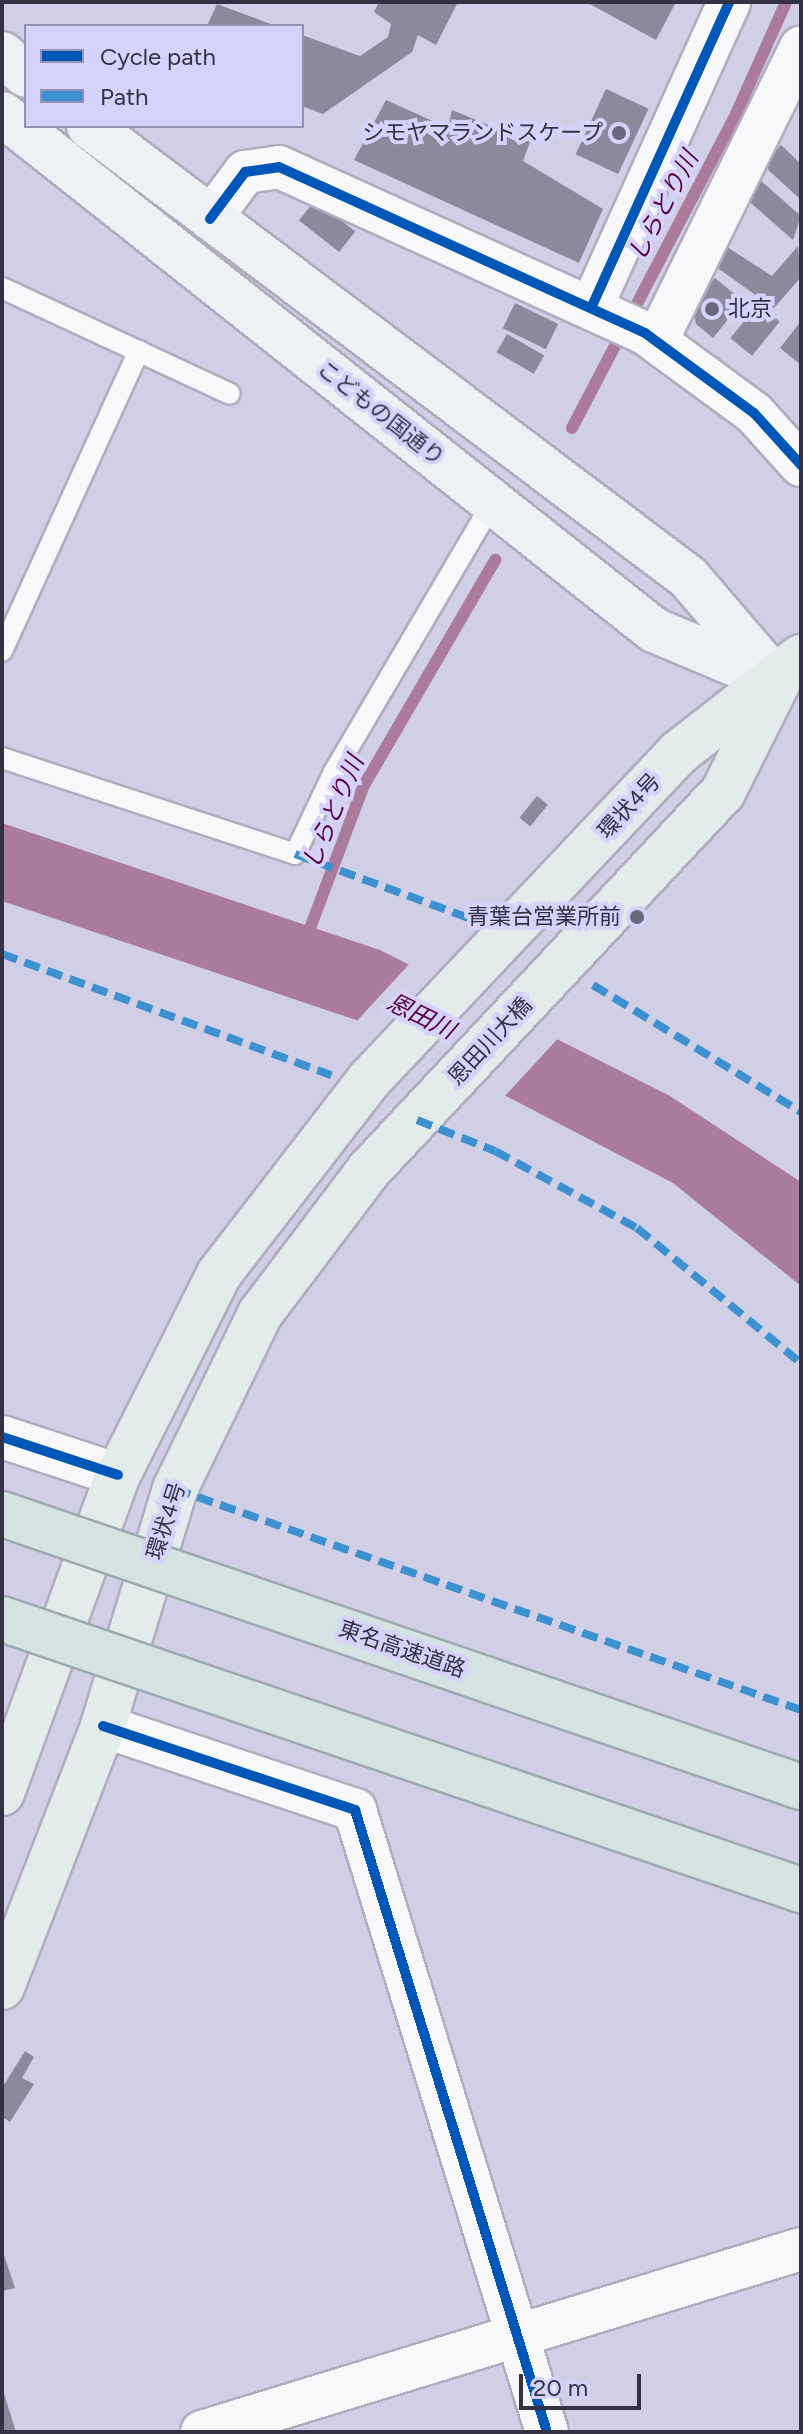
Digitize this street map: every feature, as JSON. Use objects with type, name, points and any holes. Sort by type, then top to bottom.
[{"type":"highway","name":"東名高速道路","points":[[2,1514],[801,1787]]},
{"type":"highway","points":[[2,1619],[801,1890]]},
{"type":"main road","points":[[2,54],[24,73]]},
{"type":"main road","name":"こどもの国通り","points":[[2,114],[654,630],[793,679]]},
{"type":"main road","points":[[92,128],[688,577],[793,679]]},
{"type":"main road","name":"環状4号","points":[[118,1475],[219,1274],[369,1080],[678,753],[793,679]]},
{"type":"main road","name":"恩田川大橋","points":[[428,1109],[723,792],[793,679]]},
{"type":"main road","name":"環状4号","points":[[2,1987],[103,1726],[175,1489],[231,1365],[331,1215],[428,1109]]},
{"type":"main road","points":[[2,1793],[14,1732],[118,1475]]},
{"type":"street","points":[[592,306],[729,2]]},
{"type":"street","points":[[657,340],[801,47]]},
{"type":"street","points":[[210,219],[245,172],[279,167],[592,306],[657,340],[754,413],[801,465]]},
{"type":"street","points":[[2,1437],[118,1475]]},
{"type":"street","points":[[103,1726],[355,1810],[547,2432]]},
{"type":"street","points":[[202,2432],[801,2249]]},
{"type":"lane","points":[[2,288],[230,394]]},
{"type":"lane","points":[[2,651],[139,351]]},
{"type":"lane","points":[[2,758],[295,854],[334,772],[493,502]]},
{"type":"water","name":"恩田川","points":[[2,823],[380,950],[670,1096],[801,1182],[801,1286],[673,1183],[368,1024],[2,901]]},
{"type":"pier","points":[[412,961],[563,1033],[504,1097],[355,1023]]},
{"type":"building","points":[[379,2],[458,2],[436,45],[418,35],[412,52],[323,114],[304,107],[304,36],[360,56],[388,37],[391,24],[374,12]]},
{"type":"building","points":[[586,2],[676,2],[656,40]]},
{"type":"building","points":[[217,4],[271,24],[208,24]]},
{"type":"building","points":[[606,89],[649,109],[618,174],[576,154]]},
{"type":"building","points":[[386,100],[448,128],[452,110],[530,142],[523,161],[603,209],[579,263],[354,160]]},
{"type":"building","points":[[781,145],[801,164],[801,200],[763,165]]},
{"type":"building","points":[[759,179],[801,216],[793,240],[744,197]]},
{"type":"building","points":[[315,200],[355,231],[339,252],[299,220]]},
{"type":"building","points":[[798,246],[801,277],[774,308],[712,264],[727,247],[772,276]]},
{"type":"building","points":[[715,278],[743,301],[713,338],[696,324],[692,303]]},
{"type":"building","points":[[515,303],[558,324],[546,349],[503,328]]},
{"type":"building","points":[[758,304],[780,322],[752,356],[730,338]]},
{"type":"building","points":[[801,321],[801,365],[780,348]]},
{"type":"building","points":[[507,334],[544,356],[534,374],[496,352]]},
{"type":"building","points":[[537,796],[548,805],[530,827],[519,818]]},
{"type":"building","points":[[25,2051],[34,2057],[22,2078],[34,2084],[10,2122],[2,2117],[2,2088]]},
{"type":"building","points":[[2,2249],[15,2288],[2,2291]]},
{"type":"building","points":[[3,2390],[16,2432],[2,2432]]},
{"type":"waterway","name":"しらとり川","points":[[572,428],[736,114],[786,2]]},
{"type":"waterway","name":"しらとり川","points":[[306,939],[363,787],[495,560]]},
{"type":"marked path","points":[[295,854],[469,918]]},
{"type":"marked path","points":[[2,954],[331,1075]]},
{"type":"marked path","points":[[593,985],[801,1112]]},
{"type":"marked path","points":[[417,1120],[495,1151],[637,1228],[801,1363]]},
{"type":"marked path","points":[[175,1489],[801,1710]]},
{"type":"cycle path","points":[[592,306],[729,2]]},
{"type":"cycle path","points":[[210,219],[245,172],[279,167],[645,333],[754,413],[801,465]]},
{"type":"cycle path","points":[[2,1437],[118,1475]]},
{"type":"cycle path","points":[[103,1726],[355,1810],[547,2432]]},
{"type":"place","name":"シモヤマランドスケープ","points":[[619,133]]},
{"type":"place","name":"北京","points":[[712,309]]},
{"type":"place","name":"青葉台営業所前","points":[[637,917]]}]
